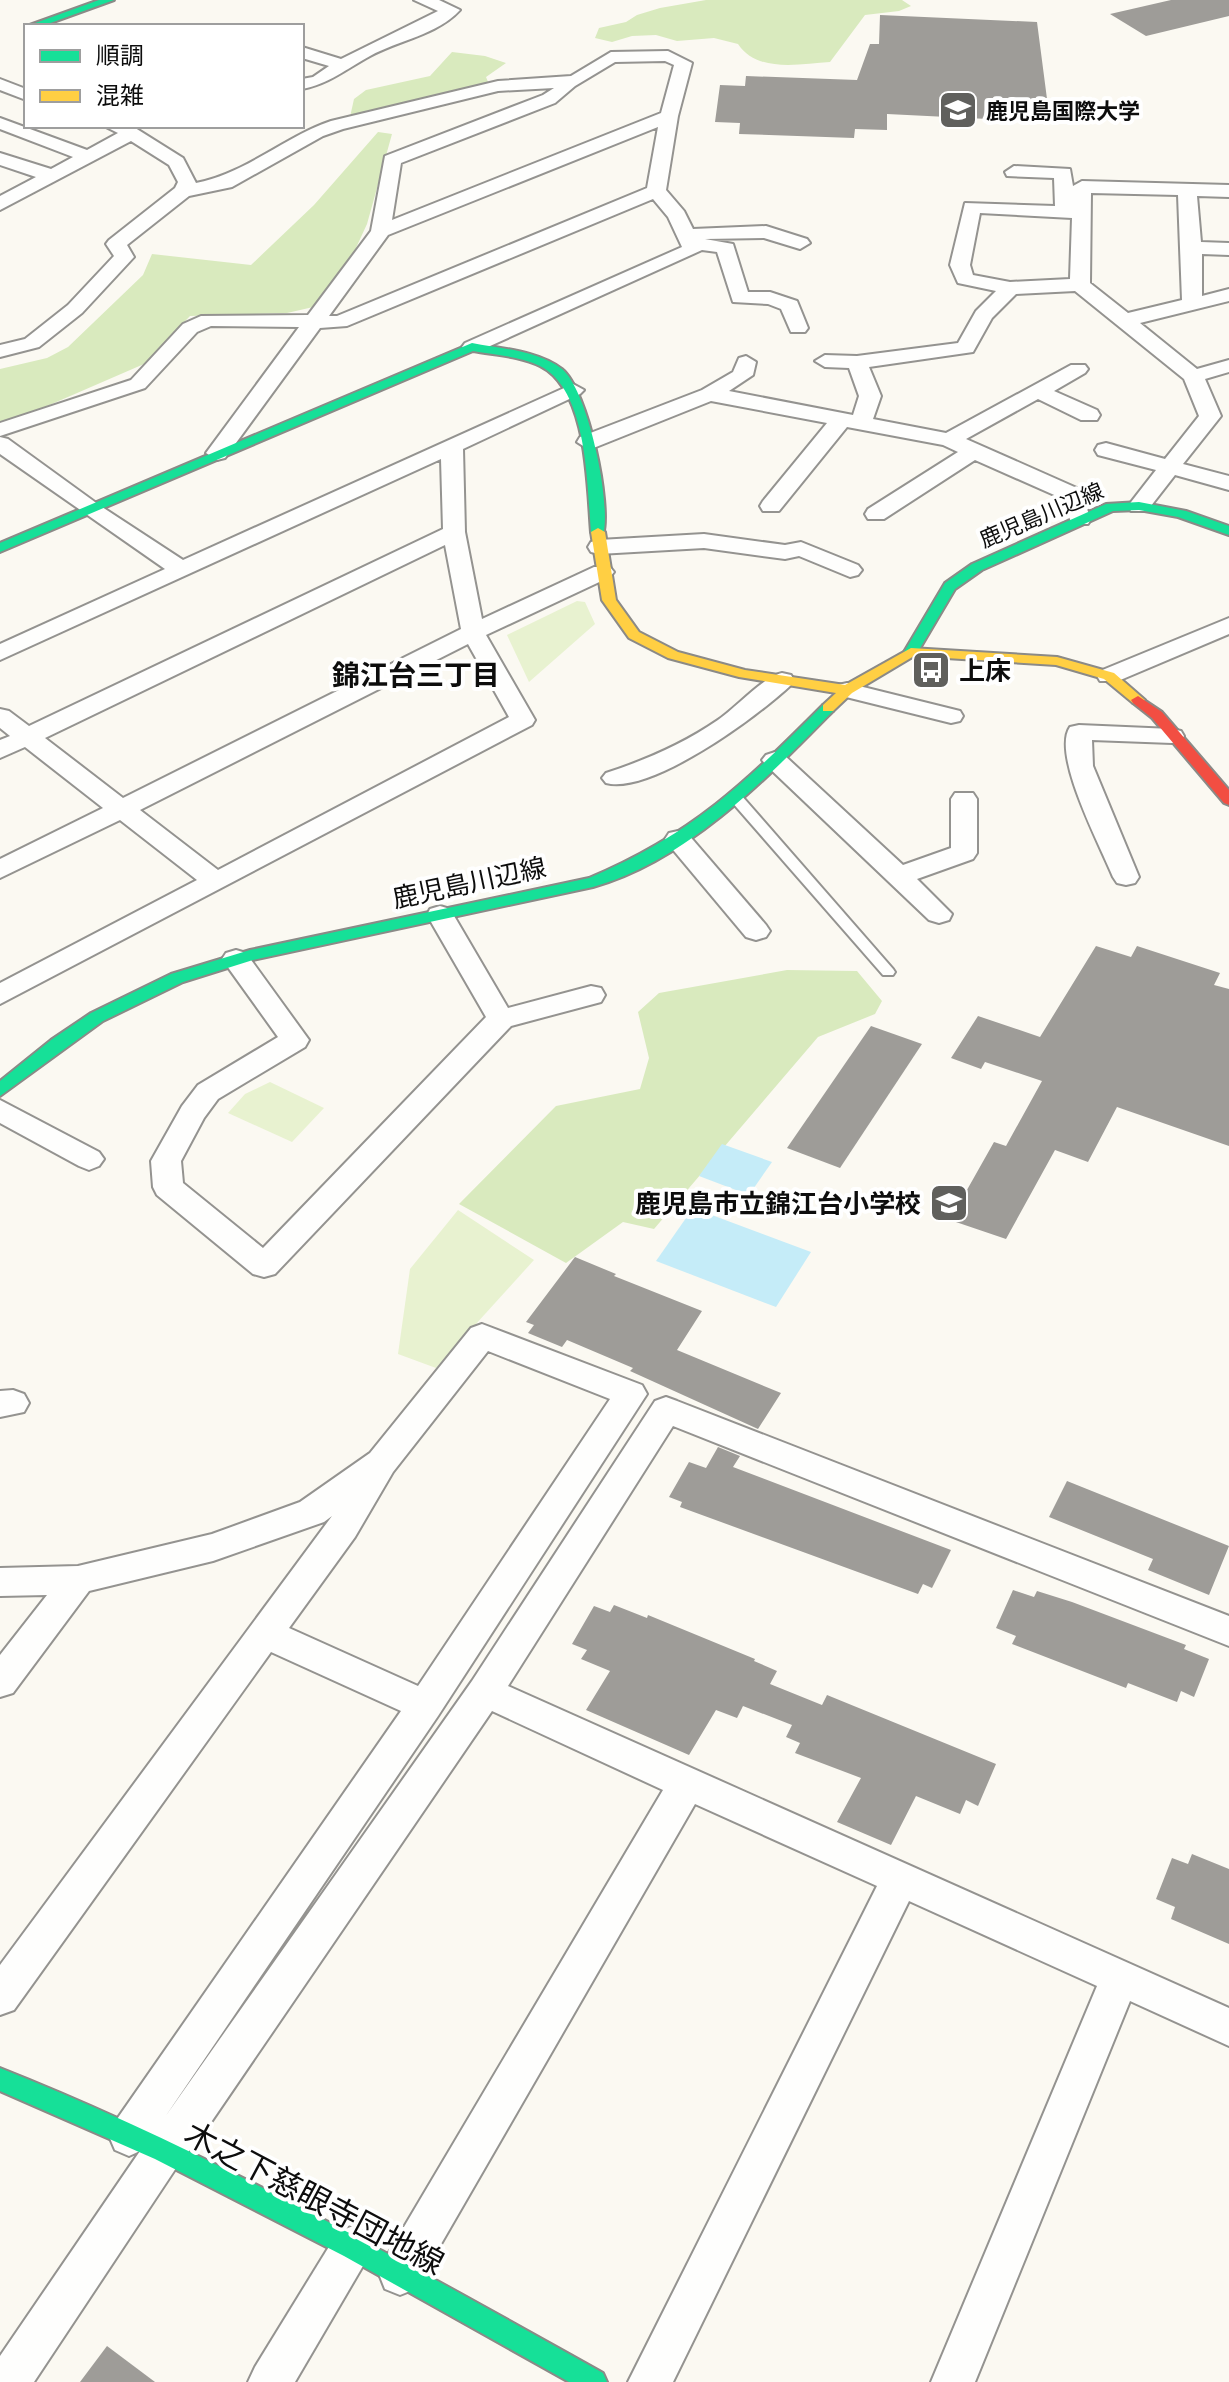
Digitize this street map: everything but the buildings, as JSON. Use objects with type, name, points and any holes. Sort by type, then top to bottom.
[{"type":"street","points":[[38,24],[109,0]]},
{"type":"street","points":[[304,84],[318,81],[366,51],[404,37],[457,8],[422,0]]},
{"type":"street","points":[[304,53],[343,65]]},
{"type":"street","points":[[0,548],[217,453],[342,404],[693,249],[686,232],[656,191],[669,116],[683,63],[668,56],[611,57],[549,99],[392,160],[381,231],[217,453]]},
{"type":"street","points":[[0,351],[32,343],[75,309],[124,257],[116,244],[183,191],[225,183],[317,132],[337,125],[498,86],[575,81]]},
{"type":"street","points":[[0,84],[24,92]]},
{"type":"street","points":[[381,231],[669,116]]},
{"type":"street","points":[[0,123],[87,156]]},
{"type":"street","points":[[5,196],[87,156],[125,129],[176,162],[187,182],[183,191]]},
{"type":"street","points":[[0,159],[49,175]]},
{"type":"street","points":[[1014,172],[1063,173],[1074,212],[1080,285]]},
{"type":"street","points":[[1074,212],[1082,187],[1229,191]]},
{"type":"street","points":[[1187,190],[1192,248],[1192,303]]},
{"type":"street","points":[[0,430],[138,384],[190,328],[208,320],[340,322],[656,191]]},
{"type":"street","points":[[1074,212],[972,207],[960,265],[965,279],[1010,288],[1080,285],[1193,376],[1220,419],[1170,467],[1139,506]]},
{"type":"street","points":[[686,232],[755,219]]},
{"type":"street","points":[[686,232],[766,232],[800,243]]},
{"type":"street","points":[[686,232],[726,248],[740,298],[770,298],[790,305],[798,328]]},
{"type":"street","points":[[1192,248],[1229,249]]},
{"type":"street","points":[[825,361],[857,362],[966,348],[983,315],[1010,288]]},
{"type":"street","points":[[1122,321],[1229,295]]},
{"type":"street","points":[[472,347],[546,363],[563,375],[573,390],[588,442],[602,572],[609,600],[634,635],[673,655],[744,674],[847,690],[951,716]]},
{"type":"street","points":[[588,442],[709,394],[743,375],[746,362]]},
{"type":"street","points":[[771,506],[850,423],[870,396],[857,362]]},
{"type":"street","points":[[1193,376],[1229,366]]},
{"type":"street","points":[[949,440],[1078,369]]},
{"type":"street","points":[[0,653],[573,390]]},
{"type":"street","points":[[1037,391],[1089,415]]},
{"type":"street","points":[[709,394],[949,440],[1071,494],[1080,519]]},
{"type":"street","points":[[0,444],[91,510],[181,569]]},
{"type":"street","points":[[0,995],[523,720],[473,632],[454,532],[452,444]]},
{"type":"street","points":[[1106,450],[1229,483]]},
{"type":"street","points":[[876,514],[974,451]]},
{"type":"street","name":"鹿児島川辺線","points":[[0,1090],[57,1044],[121,1004],[177,978],[236,959],[593,882],[625,869],[678,839],[736,798],[847,690],[911,652],[950,586],[977,567],[1080,519],[1111,507],[1139,506],[1181,514],[1229,531]]},
{"type":"street","points":[[0,750],[454,532]]},
{"type":"street","points":[[599,547],[704,541],[785,552],[801,549],[850,570]]},
{"type":"street","points":[[0,870],[473,632],[602,572]]},
{"type":"street","points":[[1109,676],[1229,625]]},
{"type":"street","points":[[911,652],[1057,661],[1109,676],[1157,715],[1229,800]]},
{"type":"street","points":[[615,778],[672,759],[757,704],[782,680]]},
{"type":"street","points":[[0,716],[217,882]]},
{"type":"street","points":[[1126,877],[1080,766],[1079,732],[1172,736]]},
{"type":"street","points":[[775,760],[939,914]]},
{"type":"street","points":[[898,876],[964,853],[964,799]]},
{"type":"street","points":[[678,839],[756,931]]},
{"type":"street","points":[[440,915],[501,1019]]},
{"type":"street","points":[[236,959],[295,1040],[208,1092],[176,1138],[166,1161],[168,1187],[264,1266],[501,1019],[591,995]]},
{"type":"street","points":[[0,1110],[89,1159]]},
{"type":"street","points":[[0,1997],[343,1527],[382,1462],[482,1336],[631,1394],[425,1705],[146,2144],[8,2382]]},
{"type":"street","points":[[146,2144],[191,2117],[485,1692],[666,1410],[1229,1631]]},
{"type":"street","points":[[0,1582],[78,1580],[213,1547],[312,1512],[382,1462]]},
{"type":"street","points":[[0,1682],[78,1580]]},
{"type":"street","points":[[266,1634],[425,1705]]},
{"type":"street","points":[[485,1692],[1229,2027]]},
{"type":"street","points":[[400,2274],[687,1783]]},
{"type":"street","points":[[650,2382],[900,1879]]},
{"type":"street","points":[[953,2382],[1120,1978]]},
{"type":"street","name":"木之下慈眼寺団地線","points":[[0,2079],[146,2144],[353,2247],[594,2382]]},
{"type":"street","points":[[270,2382],[353,2247]]},
{"type":"lane","points":[[736,798],[888,972]]},
{"type":"green space","points":[[706,0],[902,0],[911,6],[899,11],[865,15],[830,62],[767,63],[746,53],[738,44],[714,38],[677,41],[656,35],[632,36],[612,42],[595,38],[599,28],[626,22],[660,8]]},
{"type":"green space","points":[[452,52],[485,56],[506,63],[486,77],[491,89],[350,117],[354,99],[366,90],[430,76]]},
{"type":"green space","points":[[378,132],[392,134],[367,224],[344,274],[322,305],[287,313],[190,316],[144,364],[31,413],[0,423],[0,369],[47,358],[68,347],[143,275],[152,254],[251,265],[314,205]]},
{"type":"green space","points":[[577,601],[585,602],[595,624],[529,682],[507,635]]},
{"type":"green space","points":[[787,970],[857,971],[882,1001],[875,1014],[818,1037],[654,1229],[623,1222],[566,1263],[459,1204],[556,1106],[640,1089],[649,1058],[638,1012],[659,993]]},
{"type":"green space","points":[[270,1082],[324,1108],[292,1142],[228,1113],[245,1094]]},
{"type":"green space","points":[[458,1210],[534,1260],[436,1368],[398,1354],[410,1269]]},
{"type":"water","points":[[722,1144],[772,1162],[749,1195],[699,1176]]},
{"type":"water","points":[[693,1208],[811,1252],[776,1307],[656,1261]]},
{"type":"traffic: fast","points":[[38,24],[109,0]]},
{"type":"traffic: fast","points":[[0,548],[472,347],[544,363],[560,373],[572,390],[587,437],[598,532]]},
{"type":"traffic: fast","points":[[911,652],[950,586],[977,567],[1111,507],[1139,506],[1181,514],[1229,531]]},
{"type":"traffic: fast","points":[[0,1090],[57,1044],[97,1017],[177,978],[250,955],[593,882],[612,874],[668,846],[720,811],[760,777],[828,708]]},
{"type":"traffic: fast","points":[[0,2079],[164,2151],[353,2247],[594,2382]]},
{"type":"traffic: slow","points":[[598,532],[609,600],[634,635],[673,655],[744,674],[847,690]]},
{"type":"traffic: slow","points":[[828,708],[847,690],[911,652],[1057,661],[1109,676],[1138,700]]},
{"type":"traffic: jam","points":[[1138,700],[1157,715],[1229,800]]},
{"type":"place","name":"鹿児島国際大学","points":[[958,110]]},
{"type":"place","name":"上床","points":[[931,670]]},
{"type":"place","name":"鹿児島市立錦江台小学校","points":[[949,1203]]},
{"type":"district","name":"錦江台三丁目","points":[[416,674]]}]
